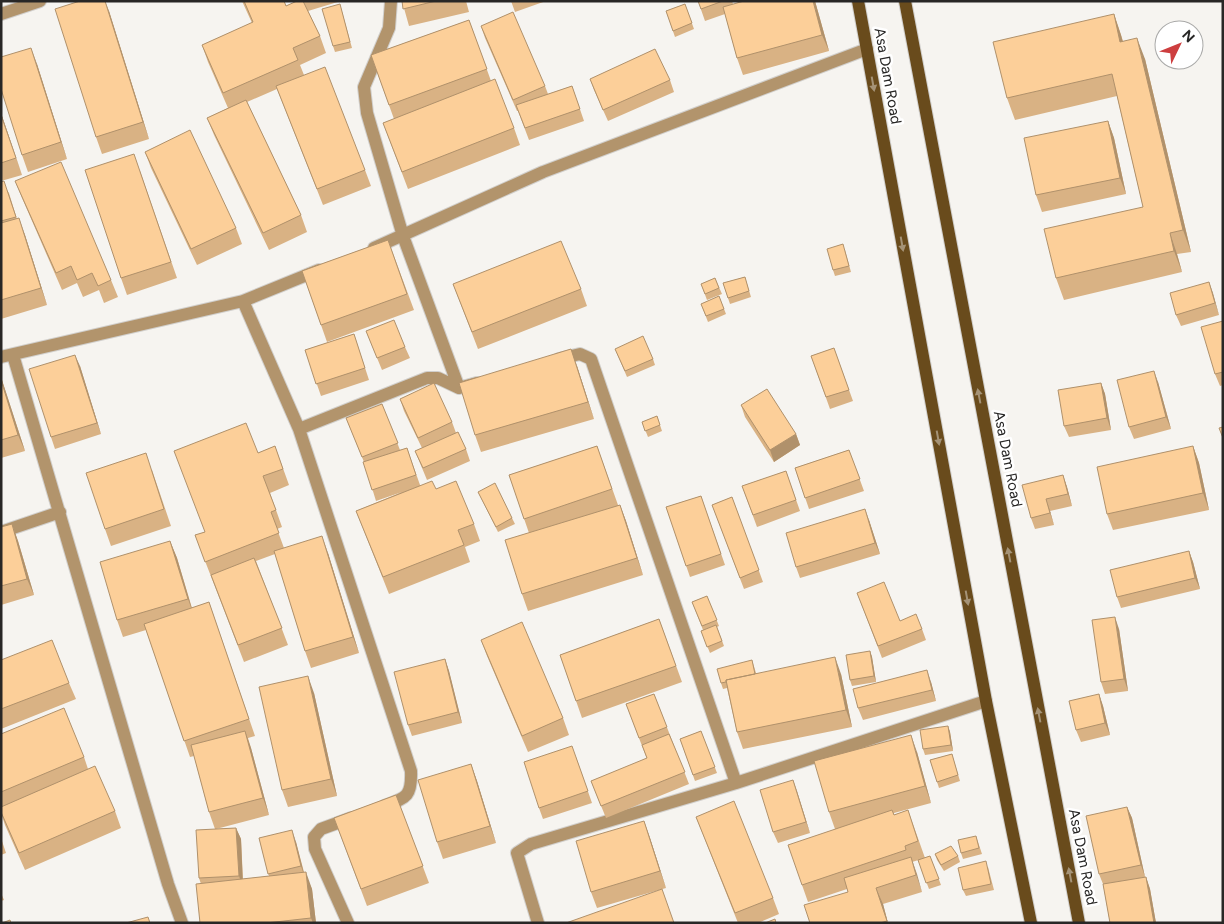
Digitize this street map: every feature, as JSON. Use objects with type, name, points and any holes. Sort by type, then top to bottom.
[{"type":"main road","name":"Asa Dam Road","points":[[858,1],[986,701],[1031,923]]},
{"type":"main road","name":"Asa Dam Road","points":[[905,1],[1079,923]]},
{"type":"street","points":[[1,14],[40,1]]},
{"type":"street","points":[[391,1],[389,28],[364,86],[367,113],[403,236],[459,388]]},
{"type":"street","points":[[358,254],[403,236],[543,172],[867,49]]},
{"type":"street","points":[[182,923],[168,884],[60,512],[7,356],[243,301],[332,265]]},
{"type":"street","points":[[243,301],[299,429],[411,771],[412,787],[403,799],[321,829],[314,837],[316,849],[348,923]]},
{"type":"street","points":[[544,364],[580,354],[591,359],[736,783]]},
{"type":"street","points":[[299,429],[427,378],[438,378],[459,388],[487,380]]},
{"type":"street","points":[[1,532],[60,512]]},
{"type":"street","points":[[538,923],[517,853],[531,844],[736,783],[986,701]]},
{"type":"building","points":[[80,1],[105,1],[143,122],[96,137],[55,9]]},
{"type":"building","points":[[244,1],[284,1],[286,6],[297,1],[303,1],[320,36],[293,48],[298,60],[223,93],[202,45],[253,22]]},
{"type":"building","points":[[402,1],[436,1],[403,9]]},
{"type":"building","points":[[698,1],[723,1],[701,9]]},
{"type":"building","points":[[744,1],[813,1],[822,35],[737,58],[723,7]]},
{"type":"building","points":[[340,4],[350,42],[333,46],[322,9]]},
{"type":"building","points":[[685,4],[692,23],[673,31],[666,11]]},
{"type":"building","points":[[513,12],[545,86],[513,100],[481,26]]},
{"type":"building","points":[[1114,14],[1120,42],[1137,38],[1183,230],[1170,233],[1174,251],[1056,278],[1044,229],[1143,207],[1112,74],[1007,98],[993,42]]},
{"type":"building","points":[[469,20],[487,69],[389,105],[371,55]]},
{"type":"building","points":[[31,48],[61,142],[22,155],[1,89],[1,57]]},
{"type":"building","points":[[655,49],[670,80],[603,110],[590,79]]},
{"type":"building","points":[[325,67],[365,170],[317,189],[276,86]]},
{"type":"building","points":[[495,79],[514,128],[402,172],[383,123]]},
{"type":"building","points":[[572,86],[580,109],[525,128],[516,105]]},
{"type":"building","points":[[246,100],[301,215],[263,233],[207,118]]},
{"type":"building","points":[[1,115],[16,158],[1,163]]},
{"type":"building","points":[[1108,121],[1120,178],[1036,195],[1024,138]]},
{"type":"building","points":[[190,130],[236,228],[191,249],[145,152]]},
{"type":"building","points":[[134,154],[171,262],[121,278],[85,170]]},
{"type":"building","points":[[61,162],[111,280],[98,286],[92,273],[77,280],[71,266],[56,273],[15,181]]},
{"type":"building","points":[[4,181],[16,217],[1,221],[1,182]]},
{"type":"building","points":[[19,218],[41,288],[1,300],[1,223]]},
{"type":"building","points":[[388,240],[407,294],[321,325],[302,271]]},
{"type":"building","points":[[561,241],[581,289],[472,332],[453,284]]},
{"type":"building","points":[[843,244],[849,266],[833,270],[827,249]]},
{"type":"building","points":[[745,277],[749,291],[728,298],[723,283]]},
{"type":"building","points":[[715,278],[719,288],[705,294],[701,284]]},
{"type":"building","points":[[1209,282],[1215,303],[1176,315],[1170,293]]},
{"type":"building","points":[[719,296],[724,309],[706,316],[701,304]]},
{"type":"building","points":[[394,320],[405,347],[377,358],[366,331]]},
{"type":"building","points":[[1223,321],[1223,372],[1215,374],[1201,327]]},
{"type":"building","points":[[354,334],[365,368],[316,384],[305,350]]},
{"type":"building","points":[[643,336],[653,359],[625,371],[615,349]]},
{"type":"building","points":[[834,348],[849,390],[826,397],[811,356]]},
{"type":"building","points":[[571,349],[588,402],[475,435],[459,383]]},
{"type":"building","points":[[75,355],[97,423],[51,437],[29,369]]},
{"type":"building","points":[[1154,371],[1166,417],[1129,427],[1117,380]]},
{"type":"building","points":[[1,380],[18,435],[1,440]]},
{"type":"building","points":[[434,383],[452,422],[418,438],[400,399]]},
{"type":"building","points":[[1101,383],[1107,418],[1064,426],[1058,390]]},
{"type":"building","points":[[767,389],[796,434],[770,450],[741,405]]},
{"type":"building","points":[[382,404],[398,443],[362,457],[346,418]]},
{"type":"building","points":[[657,416],[660,425],[645,431],[642,422]]},
{"type":"building","points":[[246,423],[258,453],[275,446],[283,469],[263,476],[276,510],[271,512],[279,533],[205,562],[195,535],[205,532],[174,451]]},
{"type":"building","points":[[1223,427],[1223,438],[1219,428]]},
{"type":"building","points":[[458,432],[466,449],[423,468],[415,451]]},
{"type":"building","points":[[597,446],[612,489],[524,519],[509,475]]},
{"type":"building","points":[[1193,446],[1203,493],[1107,514],[1097,467]]},
{"type":"building","points":[[407,448],[416,475],[372,490],[363,462]]},
{"type":"building","points":[[849,450],[860,479],[805,498],[795,468]]},
{"type":"building","points":[[146,453],[164,509],[105,529],[86,473]]},
{"type":"building","points":[[786,471],[796,500],[753,515],[742,486]]},
{"type":"building","points":[[1063,475],[1068,494],[1046,499],[1050,513],[1031,518],[1022,485]]},
{"type":"building","points":[[432,481],[436,489],[456,481],[474,524],[458,530],[464,545],[383,577],[356,511]]},
{"type":"building","points":[[495,483],[512,518],[496,527],[478,492]]},
{"type":"building","points":[[701,496],[721,554],[686,566],[666,507]]},
{"type":"building","points":[[732,497],[759,570],[740,578],[712,505]]},
{"type":"building","points":[[620,505],[637,558],[522,594],[505,540]]},
{"type":"building","points":[[865,509],[875,543],[796,567],[786,533]]},
{"type":"building","points":[[12,524],[27,579],[1,586],[1,527]]},
{"type":"building","points":[[322,536],[353,637],[305,651],[274,551]]},
{"type":"building","points":[[170,541],[188,599],[117,620],[100,562]]},
{"type":"building","points":[[1189,551],[1195,578],[1117,597],[1110,570]]},
{"type":"building","points":[[254,558],[282,628],[238,645],[211,575]]},
{"type":"building","points":[[884,582],[900,621],[916,614],[922,629],[878,646],[857,593]]},
{"type":"building","points":[[707,596],[717,620],[702,626],[692,602]]},
{"type":"building","points":[[209,602],[249,719],[184,741],[144,624]]},
{"type":"building","points":[[1115,617],[1124,679],[1101,682],[1092,620]]},
{"type":"building","points":[[659,619],[676,666],[576,701],[560,655]]},
{"type":"building","points":[[522,622],[563,718],[522,736],[481,640]]},
{"type":"building","points":[[716,625],[722,641],[707,647],[701,631]]},
{"type":"building","points":[[52,640],[69,683],[1,709],[1,660]]},
{"type":"building","points":[[870,651],[874,676],[850,680],[846,655]]},
{"type":"building","points":[[835,657],[846,710],[737,732],[726,680]]},
{"type":"building","points":[[445,659],[458,712],[408,725],[394,672]]},
{"type":"building","points":[[752,660],[755,674],[726,680],[726,682],[721,683],[717,669]]},
{"type":"building","points":[[927,670],[932,690],[858,708],[853,689]]},
{"type":"building","points":[[308,676],[331,779],[282,790],[259,687]]},
{"type":"building","points":[[654,694],[667,727],[639,738],[626,704]]},
{"type":"building","points":[[1099,694],[1105,723],[1076,730],[1069,701]]},
{"type":"building","points":[[64,708],[84,757],[1,792],[1,734]]},
{"type":"building","points":[[948,726],[951,745],[923,749],[920,730]]},
{"type":"building","points":[[245,731],[263,798],[209,812],[191,745]]},
{"type":"building","points":[[701,731],[715,767],[693,775],[680,739]]},
{"type":"building","points":[[669,734],[685,772],[601,806],[591,781],[647,758],[642,745]]},
{"type":"building","points":[[911,735],[925,786],[829,812],[814,761]]},
{"type":"building","points":[[572,746],[588,791],[539,808],[524,762]]},
{"type":"building","points":[[952,754],[958,775],[937,782],[930,760]]},
{"type":"building","points":[[471,764],[490,826],[437,842],[418,780]]},
{"type":"building","points":[[95,766],[115,811],[19,853],[1,812],[1,807]]},
{"type":"building","points":[[793,780],[806,822],[773,832],[760,790]]},
{"type":"building","points":[[396,795],[423,866],[361,889],[334,818]]},
{"type":"building","points":[[734,801],[773,898],[735,913],[696,817]]},
{"type":"building","points":[[1127,807],[1141,865],[1099,874],[1086,816]]},
{"type":"building","points":[[892,810],[894,815],[908,810],[918,841],[905,846],[906,850],[802,885],[788,845]]},
{"type":"building","points":[[644,821],[660,871],[591,892],[576,841]]},
{"type":"building","points":[[236,828],[239,876],[199,878],[196,830]]},
{"type":"building","points":[[292,830],[301,866],[268,874],[259,838]]},
{"type":"building","points":[[976,836],[979,848],[961,853],[958,840]]},
{"type":"building","points":[[951,846],[958,856],[941,865],[935,854]]},
{"type":"building","points":[[930,856],[939,879],[926,883],[918,860]]},
{"type":"building","points":[[911,857],[916,875],[876,888],[887,921],[880,923],[810,923],[804,905],[848,892],[844,878]]},
{"type":"building","points":[[986,861],[991,884],[963,890],[958,868]]},
{"type":"building","points":[[306,872],[311,918],[266,923],[200,923],[196,884]]},
{"type":"building","points":[[1146,877],[1154,923],[1110,923],[1103,884]]},
{"type":"building","points":[[662,889],[674,923],[566,923]]},
{"type":"building","points":[[148,917],[150,923],[126,923]]},
{"type":"building","points":[[775,919],[776,923],[765,923]]}]
